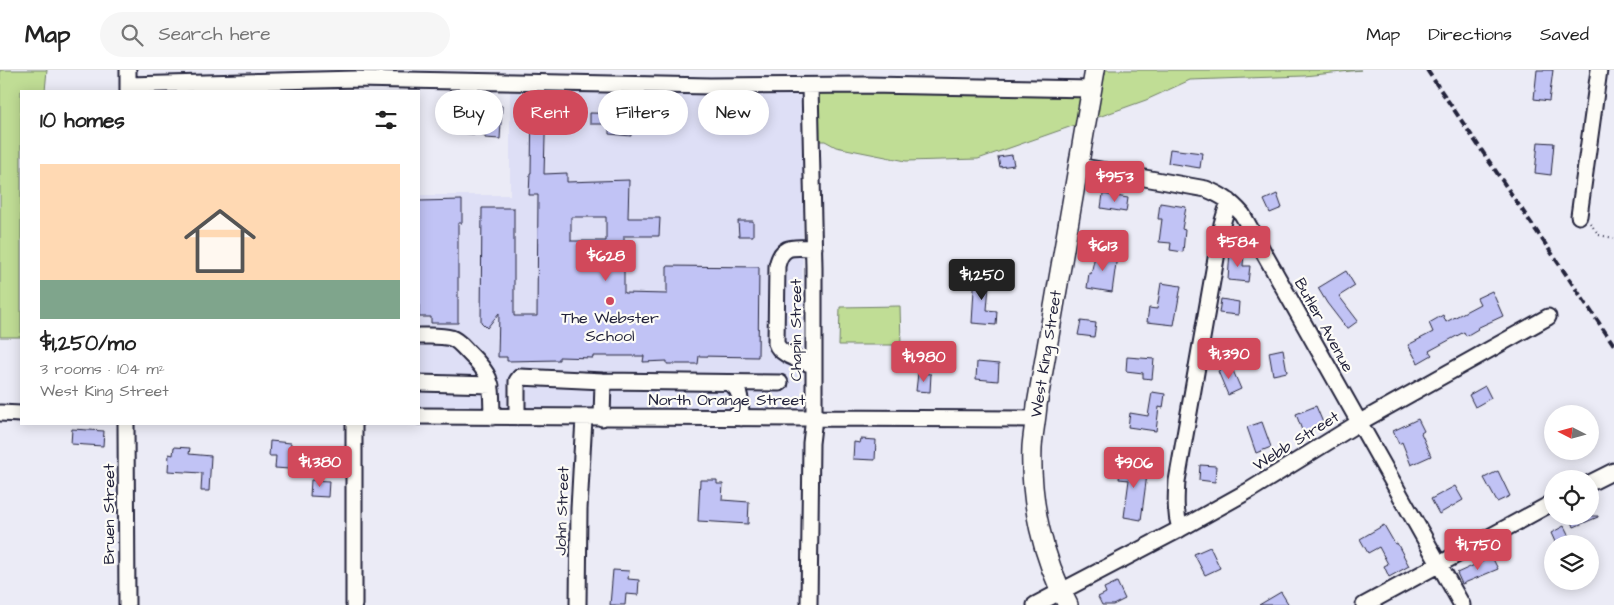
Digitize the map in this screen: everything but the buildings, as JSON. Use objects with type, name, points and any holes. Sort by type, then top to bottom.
[{"type":"main road","name":"West King Street","points":[[1064,598],[1045,549],[1035,505],[1032,476],[1032,446],[1095,70]]},
{"type":"street","points":[[1580,211],[1599,70]]},
{"type":"street","points":[[128,82],[357,80],[700,86],[1091,89]]},
{"type":"street","name":"Chapin Street","points":[[809,605],[811,443],[814,418],[814,248],[810,86]]},
{"type":"street","name":"Butler Avenue","points":[[1078,166],[1206,189],[1221,195],[1242,214],[1462,605]]},
{"type":"street","points":[[1180,529],[1175,505],[1177,481],[1222,224],[1229,201]]},
{"type":"street","points":[[814,248],[790,248],[784,250],[779,255],[777,266],[776,334],[778,348],[814,366]]},
{"type":"street","name":"Webb Street","points":[[1035,605],[1064,598],[1250,490],[1360,422],[1548,317]]},
{"type":"street","points":[[420,336],[450,338],[459,343],[484,368],[491,386],[492,417]]},
{"type":"street","points":[[517,417],[517,381],[520,377],[603,381],[780,383]]},
{"type":"street","points":[[602,418],[603,381]]},
{"type":"street","points":[[420,383],[491,386]]},
{"type":"street","points":[[728,383],[732,384],[739,392],[741,418]]},
{"type":"street","points":[[0,414],[20,414]]},
{"type":"street","name":"North Orange Street","points":[[420,416],[1036,419]]},
{"type":"street","name":"John Street","points":[[578,605],[579,509],[584,418]]},
{"type":"street","name":"Bruen Street","points":[[126,425],[127,605]]},
{"type":"street","points":[[354,425],[354,605]]},
{"type":"street","points":[[1599,478],[1614,470]]},
{"type":"street","points":[[1364,605],[1544,507]]},
{"type":"path","points":[[1580,211],[1599,235],[1614,238]]},
{"type":"shaded area","name":"The Webster School","points":[[510,90],[513,90],[513,135],[588,135],[588,91],[598,91],[598,135],[688,135],[688,91],[698,91],[698,135],[769,135],[769,92],[793,92],[804,100],[801,410],[420,407],[420,195],[510,195]]},
{"type":"green space","points":[[0,70],[47,70],[45,90],[20,90],[20,337],[0,337]]},
{"type":"green space","points":[[1101,70],[1361,70],[1304,76],[1190,80],[1146,100],[1093,119]]},
{"type":"green space","points":[[817,92],[922,92],[994,96],[1025,93],[1084,95],[1078,124],[978,159],[906,161],[836,147],[825,141],[818,141]]},
{"type":"green space","points":[[900,306],[901,345],[839,345],[840,307]]},
{"type":"railway","points":[[1427,70],[1614,345]]},
{"type":"place","name":"The Webster School","points":[[610,301]]}]
